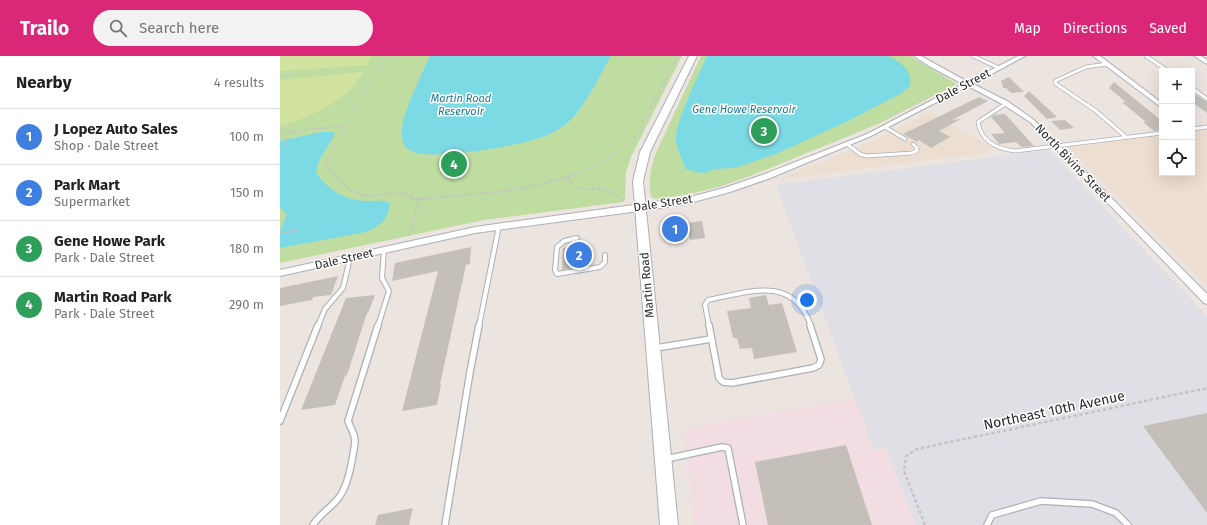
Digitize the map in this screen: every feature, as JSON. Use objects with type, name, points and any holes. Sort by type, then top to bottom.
[{"type":"street","name":"Martin Road","points":[[669,525],[638,181],[642,161],[693,56]]},
{"type":"street","name":"North Bivins Street","points":[[917,56],[935,67],[1007,103],[1032,121],[1207,300]]},
{"type":"street","name":"Dale Street","points":[[280,273],[499,226],[690,200],[733,188],[765,177],[885,127],[1022,56]]},
{"type":"street","points":[[1096,56],[1159,104]]},
{"type":"street","points":[[1197,56],[1207,62]]},
{"type":"lane","points":[[973,56],[998,68]]},
{"type":"lane","points":[[1146,56],[1164,68]]},
{"type":"lane","points":[[1107,64],[1086,67],[1055,81],[1056,84],[1096,111],[1126,137]]},
{"type":"lane","points":[[1195,90],[1207,99]]},
{"type":"lane","points":[[1007,103],[978,122],[978,127],[995,146],[1004,150],[1015,151],[1159,133]]},
{"type":"lane","points":[[885,127],[905,140]]},
{"type":"lane","points":[[1195,129],[1207,127]]},
{"type":"lane","points":[[847,144],[860,154],[866,156],[912,153],[917,151],[917,148],[913,144]]},
{"type":"lane","points":[[445,525],[470,372],[499,226]]},
{"type":"lane","points":[[577,238],[565,239],[560,242],[557,248],[555,270],[557,274],[600,267],[606,262],[605,255]]},
{"type":"lane","points":[[313,525],[321,512],[342,494],[353,454],[355,437],[349,426],[348,420],[389,291],[382,278],[384,250]]},
{"type":"lane","points":[[280,421],[325,309],[343,288],[350,258]]},
{"type":"lane","points":[[765,289],[776,290],[797,300],[804,312],[821,360],[819,365],[813,368],[732,383],[724,382],[718,378],[711,339],[705,305],[708,300],[765,289]]},
{"type":"lane","points":[[653,349],[711,339]]},
{"type":"lane","points":[[663,460],[728,448],[743,525]]},
{"type":"lane","points":[[987,525],[992,514],[1041,501],[1092,504],[1116,513],[1128,525]]},
{"type":"path","points":[[385,56],[345,126],[327,160],[326,166],[327,169],[356,193],[375,195],[404,193],[410,195],[410,199],[520,189],[567,177],[610,156],[636,135],[677,56]]},
{"type":"path","points":[[280,76],[289,75]]},
{"type":"path","points":[[280,132],[345,126]]},
{"type":"path","points":[[287,146],[286,138],[291,131]]},
{"type":"path","points":[[567,177],[573,185],[577,187],[612,190],[620,196],[623,203]]},
{"type":"path","points":[[408,237],[420,199]]},
{"type":"path","points":[[280,233],[300,230]]},
{"type":"path","name":"Northeast 10th Avenue","points":[[925,525],[904,471],[906,456],[917,449],[1207,388]]},
{"type":"shaded area","points":[[928,112],[991,147],[987,153],[780,179],[880,138]]},
{"type":"shaded area","points":[[1207,130],[1207,286],[1068,148],[1159,136],[1159,176],[1195,176],[1195,132]]},
{"type":"shaded area","points":[[1049,150],[1207,316],[1207,525],[916,525],[886,448],[874,451],[776,185]]},
{"type":"shaded area","points":[[854,398],[873,450],[886,448],[916,525],[695,525],[683,429]]},
{"type":"green space","points":[[280,56],[682,56],[631,157],[626,172],[625,199],[623,202],[484,220],[280,263]]},
{"type":"green space","points":[[280,56],[371,56],[367,65],[280,71]]},
{"type":"green space","name":"Gene Howe Reservoir","points":[[701,56],[910,56],[957,84],[878,124],[750,176],[719,187],[685,195],[656,199],[652,198],[650,182],[655,155]]},
{"type":"green space","points":[[363,72],[348,91],[338,99],[315,113],[280,126],[280,80]]},
{"type":"water","name":"Martin Road Reservoir","points":[[430,56],[611,56],[579,111],[566,124],[548,135],[510,146],[474,152],[456,154],[424,154],[413,152],[407,148],[404,143],[402,133],[406,111]]},
{"type":"water","name":"Gene Howe Reservoir","points":[[707,56],[888,56],[901,64],[908,71],[910,76],[910,86],[900,94],[846,122],[776,154],[735,168],[714,169],[704,173],[695,172],[686,169],[677,147],[676,140],[683,110]]},
{"type":"water","points":[[321,132],[333,132],[335,134],[319,161],[316,173],[321,180],[327,186],[347,198],[390,203],[388,213],[383,221],[376,227],[366,232],[280,248],[280,231],[286,213],[280,208],[280,141]]},
{"type":"building","points":[[1009,77],[1024,92],[1011,93],[1006,88],[1003,88],[1001,81]]},
{"type":"building","points":[[1114,82],[1159,119],[1159,130],[1154,131],[1143,122],[1146,122],[1122,102],[1126,102],[1109,88]]},
{"type":"building","points":[[1029,91],[1057,117],[1047,119],[1024,96]]},
{"type":"building","points":[[1195,94],[1207,102],[1207,113],[1195,104]]},
{"type":"building","points":[[979,97],[988,101],[952,120],[961,119],[939,131],[950,137],[931,148],[919,140],[917,142],[903,134]]},
{"type":"building","points":[[1005,114],[1034,146],[1021,147],[1016,142],[999,144],[991,134],[1005,133],[991,117],[994,115]]},
{"type":"building","points":[[1065,120],[1074,128],[1060,130],[1051,121]]},
{"type":"building","points":[[702,221],[705,238],[690,240],[687,223]]},
{"type":"building","points":[[589,244],[589,265],[562,270],[563,248]]},
{"type":"building","points":[[471,247],[470,264],[466,265],[440,384],[437,405],[402,411],[438,271],[392,281],[395,263]]},
{"type":"building","points":[[338,276],[331,295],[313,297],[312,300],[280,306],[280,288]]},
{"type":"building","points":[[375,295],[367,313],[347,375],[345,376],[335,405],[301,410],[346,298]]},
{"type":"building","points":[[766,295],[769,305],[782,303],[797,352],[754,359],[752,348],[740,349],[737,338],[733,338],[727,311],[751,308],[749,298]]},
{"type":"building","points":[[1207,413],[1207,513],[1143,426]]},
{"type":"building","points":[[846,445],[872,525],[768,525],[755,462]]},
{"type":"building","points":[[413,508],[409,525],[375,525],[378,515]]},
{"type":"place","name":"Gene Howe Park","points":[[764,131]]},
{"type":"place","name":"Martin Road Park","points":[[454,164]]},
{"type":"place","name":"J Lopez Auto Sales","points":[[675,229]]},
{"type":"place","name":"Park Mart","points":[[579,255]]}]
